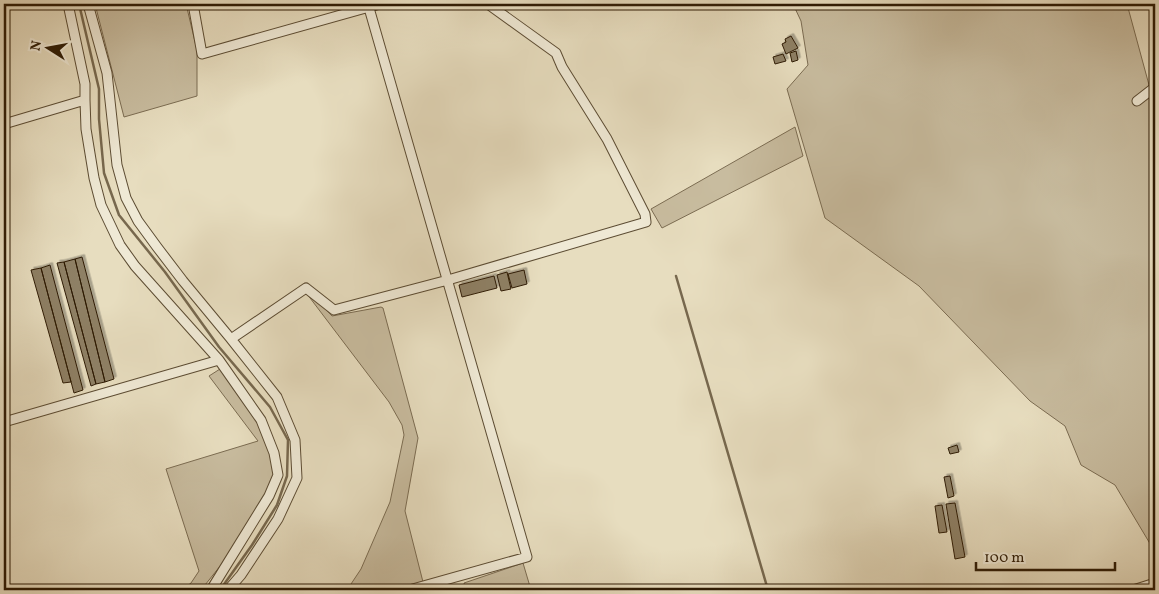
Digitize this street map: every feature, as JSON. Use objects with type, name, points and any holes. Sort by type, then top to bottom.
[{"type":"street","points":[[68,4],[85,84],[86,129],[101,205],[120,245],[136,266],[219,360],[239,386],[261,420],[274,453],[278,475],[265,503],[211,590]]},
{"type":"street","points":[[88,4],[107,74],[116,165],[126,198],[138,221],[183,281],[277,397],[296,440],[297,478],[278,519],[241,575],[228,590]]},
{"type":"street","points":[[193,4],[202,54],[380,4]]},
{"type":"street","points":[[231,339],[306,288],[334,310],[448,280],[646,222],[645,214],[607,138],[562,67],[556,53],[488,4]]},
{"type":"street","points":[[369,8],[527,557],[409,590]]},
{"type":"street","points":[[1137,101],[1155,87]]},
{"type":"street","points":[[4,124],[85,100]]},
{"type":"street","points":[[4,422],[219,360]]},
{"type":"street","points":[[1133,590],[1155,583]]},
{"type":"shaded area","points":[[95,4],[186,4],[197,50],[197,96],[124,117]]},
{"type":"shaded area","points":[[793,4],[1127,4],[1155,107],[1155,552],[1115,485],[1081,465],[1065,426],[1030,401],[919,286],[825,218],[787,89],[808,65],[801,21]]},
{"type":"shaded area","points":[[795,127],[803,156],[662,228],[651,209]]},
{"type":"shaded area","points":[[307,294],[311,294],[332,316],[383,308],[418,438],[405,511],[423,582],[393,590],[347,590],[361,569],[390,502],[404,435],[402,425],[389,402]]},
{"type":"shaded area","points":[[220,369],[256,420],[269,450],[275,472],[267,492],[233,550],[201,590],[182,590],[191,583],[199,571],[166,469],[258,441],[209,376]]},
{"type":"shaded area","points":[[523,563],[531,590],[466,590],[464,583]]},
{"type":"building","points":[[791,36],[798,48],[786,54],[782,44],[786,42],[785,39]]},
{"type":"building","points":[[796,51],[798,60],[792,62],[790,53]]},
{"type":"building","points":[[783,54],[786,61],[775,64],[773,57]]},
{"type":"building","points":[[82,257],[114,379],[105,382],[75,259]]},
{"type":"building","points":[[75,259],[105,382],[96,384],[64,262]]},
{"type":"building","points":[[64,262],[96,384],[91,386],[57,263]]},
{"type":"building","points":[[50,265],[83,390],[74,393],[41,268]]},
{"type":"building","points":[[41,268],[71,382],[63,383],[31,270]]},
{"type":"building","points":[[524,270],[527,284],[512,288],[508,274]]},
{"type":"building","points":[[507,272],[511,289],[501,291],[497,275]]},
{"type":"building","points":[[494,276],[497,288],[462,297],[459,285]]},
{"type":"building","points":[[957,445],[959,452],[950,454],[948,448]]},
{"type":"building","points":[[950,476],[954,496],[948,498],[944,477]]},
{"type":"building","points":[[955,503],[965,557],[955,559],[946,504]]},
{"type":"building","points":[[942,505],[947,532],[939,533],[935,506]]},
{"type":"waterway","points":[[79,4],[99,89],[99,119],[104,173],[119,215],[165,272],[219,347],[270,407],[288,440],[287,476],[277,505],[252,545],[220,590]]},
{"type":"waterway","points":[[676,276],[768,590]]}]
